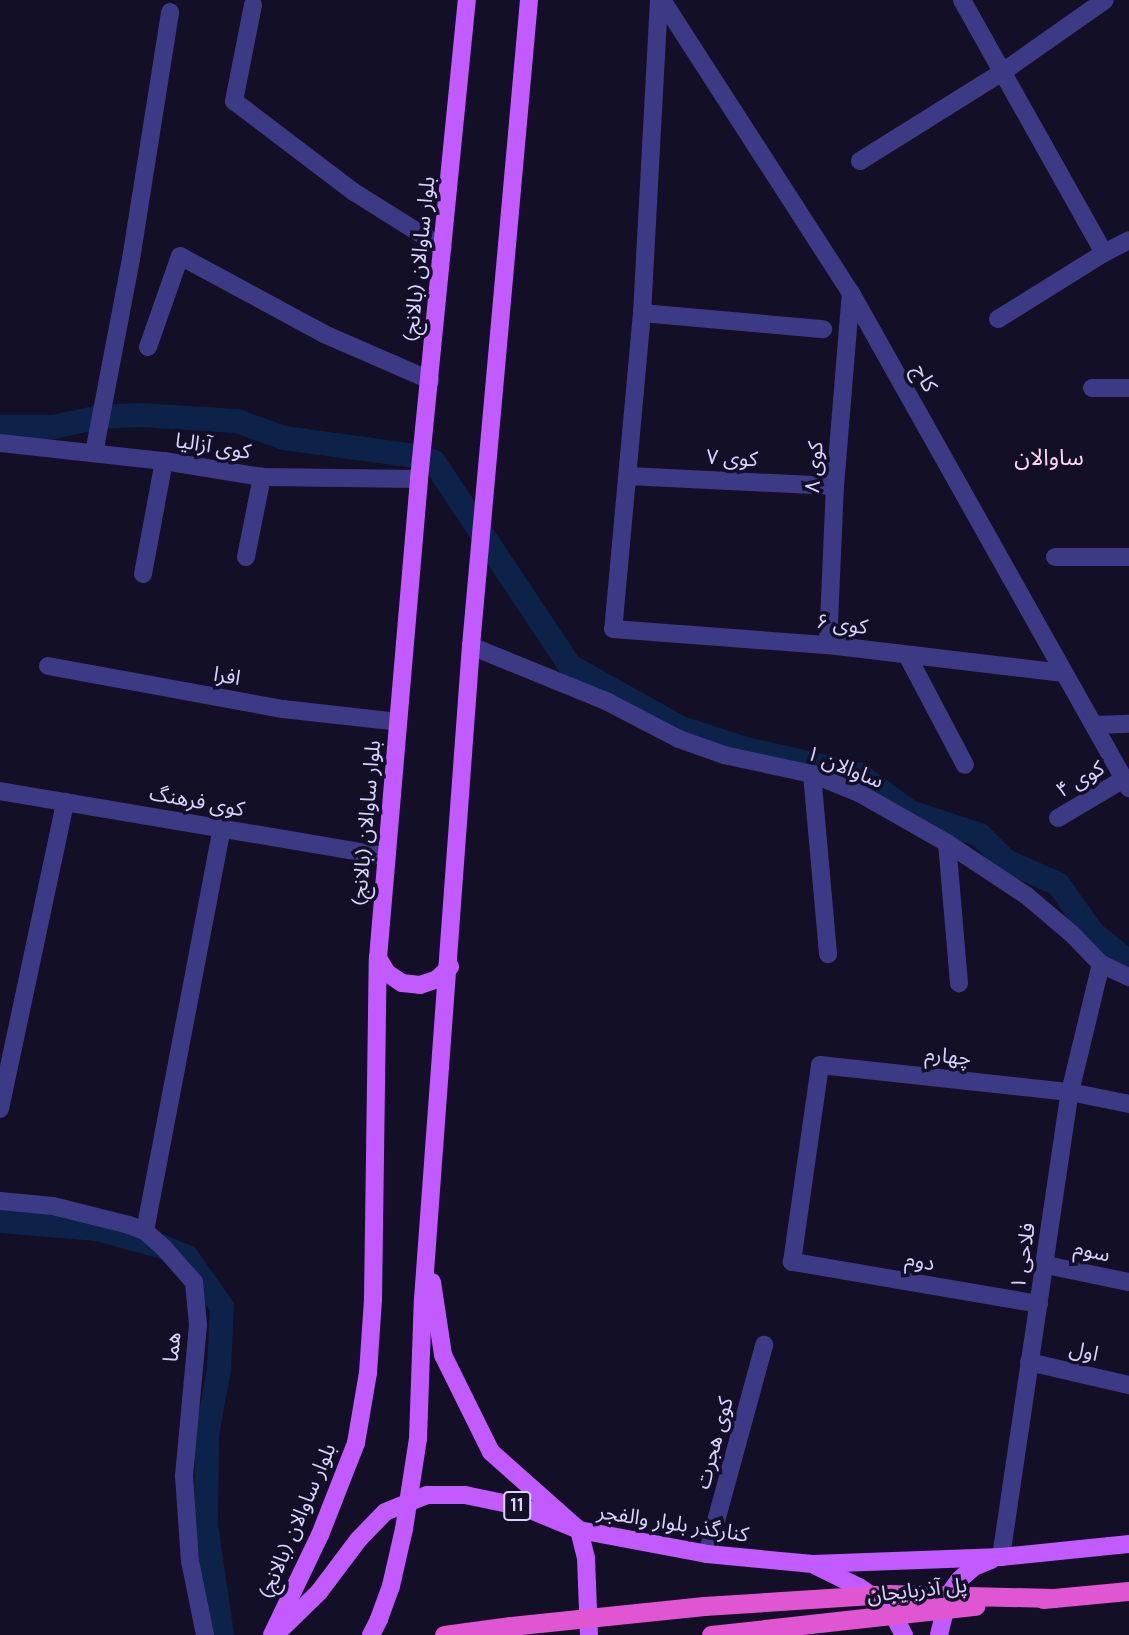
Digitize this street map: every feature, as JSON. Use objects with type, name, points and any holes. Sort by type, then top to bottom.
[{"type":"highway","name":"پل آذربایجان","points":[[711,1635],[1129,1591]]},
{"type":"highway","points":[[444,1635],[598,1616],[862,1596],[1054,1598]]},
{"type":"main road","name":"بلوار ساوالان (بالانج)","points":[[273,1635],[320,1535],[356,1443],[368,1373],[373,1299],[378,958],[419,479],[467,0]]},
{"type":"main road","points":[[371,1635],[391,1586],[418,1438],[423,1299],[450,967],[471,646],[529,0]]},
{"type":"main road","points":[[378,958],[387,974],[402,983],[420,985],[437,979],[450,967]]},
{"type":"main road","points":[[427,1253],[443,1355],[491,1452],[579,1531],[586,1558],[589,1635]]},
{"type":"main road","name":"کنارگذر بلوار والفجر","points":[[273,1635],[319,1592],[359,1539],[385,1512],[427,1495],[466,1495],[523,1507],[579,1531],[708,1554],[813,1564],[1001,1556],[1129,1544]]},
{"type":"main road","points":[[939,1635],[949,1594],[959,1580],[974,1567],[1001,1556]]},
{"type":"main road","name":"11","points":[[813,1564],[859,1587],[889,1607],[904,1635]]},
{"type":"street","points":[[628,476],[642,313],[661,0]]},
{"type":"street","name":"کاج","points":[[661,0],[851,293],[1126,784]]},
{"type":"street","points":[[962,0],[1104,253]]},
{"type":"street","points":[[860,161],[1004,71],[1105,0]]},
{"type":"street","points":[[253,5],[234,101],[354,192],[443,248]]},
{"type":"street","points":[[94,453],[131,258],[170,12]]},
{"type":"street","points":[[998,318],[1129,240]]},
{"type":"street","points":[[148,347],[180,257],[324,334],[430,380]]},
{"type":"street","name":"کوی ۸","points":[[828,645],[835,486],[851,293]]},
{"type":"street","points":[[642,313],[823,329]]},
{"type":"street","points":[[1091,388],[1129,388]]},
{"type":"street","name":"کوی آزالیا","points":[[0,443],[164,461],[262,477],[419,479]]},
{"type":"street","points":[[143,574],[164,461]]},
{"type":"street","name":"کوی ۷","points":[[628,476],[835,486]]},
{"type":"street","name":"کوی ۶","points":[[628,476],[613,629],[828,645],[1064,673]]},
{"type":"street","points":[[246,557],[262,477]]},
{"type":"street","points":[[1055,557],[1129,557]]},
{"type":"street","name":"ساوالان ۱","points":[[471,646],[608,702],[680,739],[724,755],[812,774],[859,793],[947,843],[1027,896],[1073,934],[1101,964],[1129,976]]},
{"type":"street","points":[[907,655],[965,765]]},
{"type":"street","name":"افرا","points":[[48,666],[283,709],[398,722]]},
{"type":"street","points":[[1094,725],[1129,724]]},
{"type":"street","points":[[812,774],[828,954]]},
{"type":"street","name":"کوی ۴","points":[[1058,818],[1126,784]]},
{"type":"street","name":"کوی فرهنگ","points":[[0,791],[386,856]]},
{"type":"street","points":[[0,1109],[65,802]]},
{"type":"street","points":[[145,1231],[222,828]]},
{"type":"street","points":[[947,843],[959,983]]},
{"type":"street","name":"فلاحی ۱","points":[[1001,1556],[1070,1092],[1101,964]]},
{"type":"street","name":"چهارم","points":[[792,1262],[820,1065],[1070,1092],[1129,1104]]},
{"type":"street","name":"هما","points":[[0,1201],[104,1216],[145,1231],[194,1282],[198,1303],[184,1476],[190,1561],[205,1635]]},
{"type":"street","name":"دوم","points":[[792,1262],[1039,1304]]},
{"type":"street","name":"سوم","points":[[1046,1265],[1129,1282]]},
{"type":"street","name":"کوی هجرت","points":[[708,1554],[764,1345]]},
{"type":"street","name":"اول","points":[[1029,1362],[1129,1385]]},
{"type":"waterway","points":[[0,427],[53,427],[100,417],[140,415],[237,421],[284,438],[422,457],[434,462],[570,666],[681,728],[746,749],[858,774],[910,812],[980,835],[1006,861],[1058,884],[1093,933],[1129,962]]},
{"type":"waterway","points":[[0,1221],[97,1229],[163,1247],[187,1257],[222,1307],[219,1369],[207,1435],[206,1525],[222,1635]]},
{"type":"district","name":"ساوالان","points":[[1049,458]]}]
